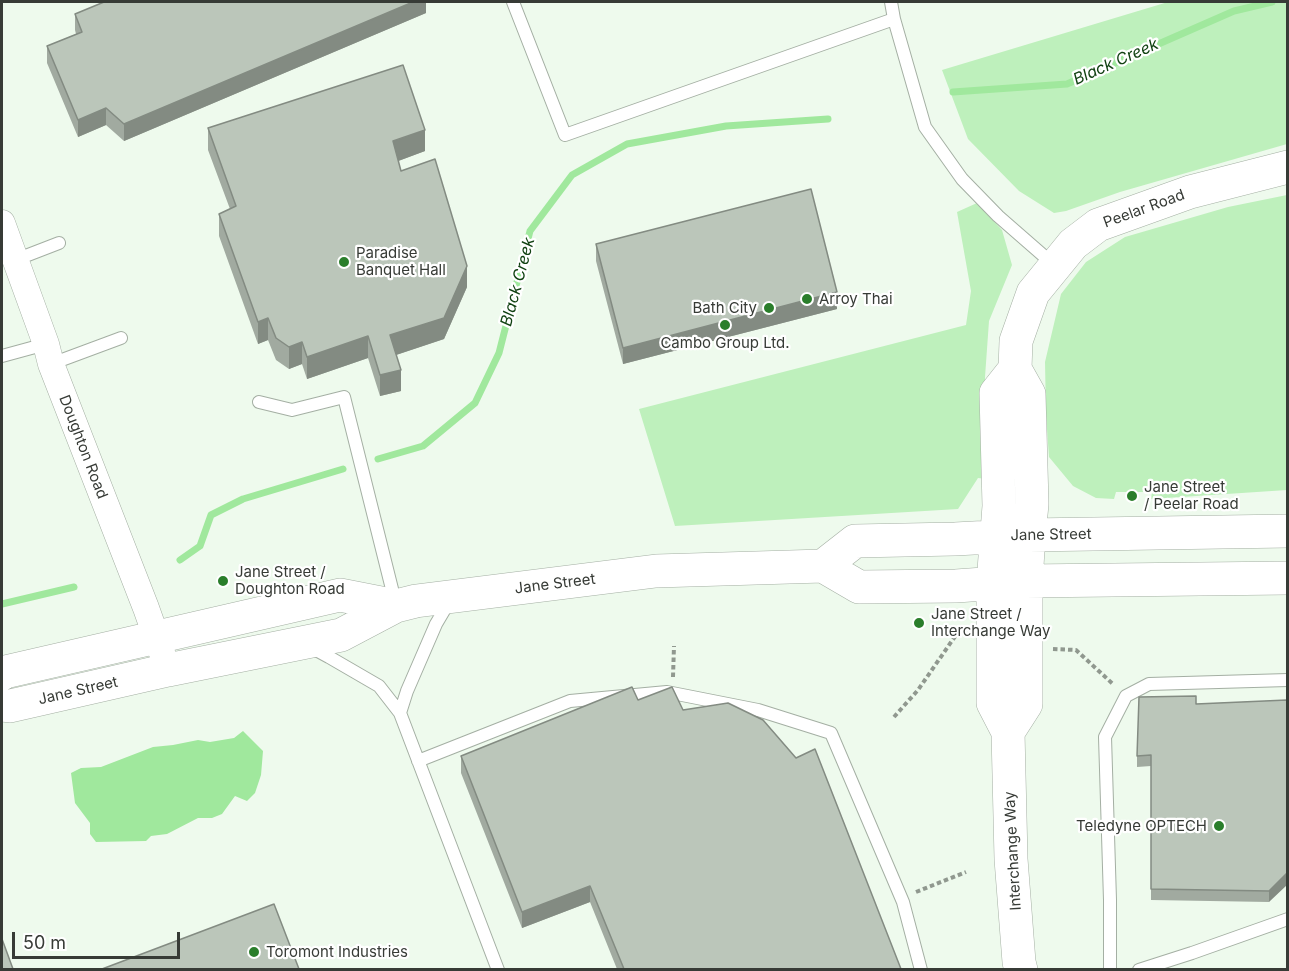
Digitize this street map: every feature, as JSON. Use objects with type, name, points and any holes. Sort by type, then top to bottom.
[{"type":"main road","name":"Peelar Road","points":[[1014,369],[1016,341],[1033,293],[1073,244],[1098,225],[1190,192],[1287,166]]},
{"type":"main road","points":[[996,536],[999,506],[996,393],[1014,369],[1029,394],[1032,504],[1026,581],[1026,704],[1008,732]]},
{"type":"main road","name":"Jane Street","points":[[2,705],[10,706],[168,670],[341,635],[396,606],[416,601],[656,571],[824,566],[855,541],[1029,535],[1287,531]]},
{"type":"main road","name":"Interchange Way","points":[[996,536],[993,583],[993,703],[1008,732],[1011,859],[1021,969]]},
{"type":"main road","points":[[824,566],[859,587],[956,586],[1026,581],[1287,578]]},
{"type":"main road","name":"Jane Street","points":[[2,674],[340,595],[396,606]]},
{"type":"street","name":"Doughton Road","points":[[2,223],[168,670]]},
{"type":"lane","points":[[513,2],[565,135],[894,19]]},
{"type":"lane","points":[[891,2],[925,127],[962,179],[998,216],[1054,265]]},
{"type":"lane","points":[[15,260],[59,243]]},
{"type":"lane","points":[[2,356],[49,354],[121,338]]},
{"type":"lane","points":[[259,402],[292,410],[344,397],[396,606]]},
{"type":"lane","points":[[400,713],[406,691],[436,624],[453,597]]},
{"type":"lane","points":[[280,648],[318,651],[379,686],[400,713],[498,969]]},
{"type":"lane","points":[[1110,969],[1105,737],[1126,696],[1149,684],[1287,680]]},
{"type":"lane","points":[[418,761],[570,701],[667,692],[758,710],[831,734],[901,897],[921,969]]},
{"type":"lane","points":[[1139,969],[1192,953],[1287,919]]},
{"type":"path","points":[[894,717],[918,690],[956,635]]},
{"type":"path","points":[[672,693],[674,646]]},
{"type":"path","points":[[1053,649],[1076,650],[1126,696]]},
{"type":"path","points":[[901,897],[966,872]]},
{"type":"shaded area","points":[[1168,2],[1287,2],[1287,144],[1054,213],[1019,191],[968,139],[942,70]]},
{"type":"shaded area","points":[[1287,195],[1287,490],[1151,499],[1152,492],[1116,492],[1114,499],[1096,498],[1073,486],[1049,457],[1046,415],[1045,362],[1061,294],[1086,262],[1125,237],[1228,207]]},
{"type":"shaded area","points":[[977,203],[1002,230],[1012,265],[989,321],[985,377],[987,479],[978,478],[958,509],[675,526],[639,409],[966,325],[971,291],[957,212]]},
{"type":"shaded area","points":[[243,731],[263,751],[261,775],[255,793],[247,801],[235,796],[222,814],[212,818],[198,818],[167,834],[151,836],[146,841],[96,842],[90,834],[90,823],[75,803],[71,773],[81,768],[101,767],[153,747],[198,740],[210,742],[234,738]]},
{"type":"building","points":[[104,2],[413,2],[124,124],[106,108],[78,120],[47,46],[82,32],[75,14]]},
{"type":"building","name":"Paradise Banquet Hall","points":[[403,65],[425,130],[393,141],[401,171],[435,159],[467,266],[444,318],[390,335],[401,370],[380,375],[368,336],[307,357],[302,342],[289,347],[276,338],[268,318],[258,322],[219,214],[236,206],[208,128]]},
{"type":"building","points":[[811,189],[837,292],[623,348],[596,244]]},
{"type":"building","points":[[632,687],[638,700],[672,687],[683,710],[728,703],[763,720],[796,758],[815,749],[901,969],[624,969],[590,886],[522,912],[461,756]]},
{"type":"building","name":"Teledyne OPTECH","points":[[1196,696],[1196,704],[1287,700],[1287,873],[1269,891],[1151,889],[1151,755],[1137,756],[1139,697]]},
{"type":"building","points":[[274,904],[299,969],[102,969]]},
{"type":"building","points":[[2,939],[13,969],[2,969]]},
{"type":"waterway","name":"Black Creek","points":[[953,92],[1067,84],[1234,11],[1272,2]]},
{"type":"waterway","name":"Black Creek","points":[[378,459],[423,446],[475,403],[499,353],[530,231],[572,175],[627,144],[726,126],[828,119]]},
{"type":"waterway","name":"Black Creek","points":[[180,560],[200,546],[211,515],[243,499],[343,469]]},
{"type":"waterway","name":"Black Creek","points":[[2,604],[74,587]]},
{"type":"place","name":"Paradise Banquet Hall","points":[[344,262]]},
{"type":"place","name":"Arroy Thai","points":[[807,299]]},
{"type":"place","name":"Bath City","points":[[769,308]]},
{"type":"place","name":"Cambo Group Ltd.","points":[[725,325]]},
{"type":"place","name":"Jane Street / Peelar Road","points":[[1132,496]]},
{"type":"place","name":"Jane Street / Doughton Road","points":[[223,581]]},
{"type":"place","name":"Jane Street / Interchange Way","points":[[919,623]]},
{"type":"place","name":"Teledyne OPTECH","points":[[1219,826]]},
{"type":"place","name":"Toromont Industries","points":[[254,952]]}]
